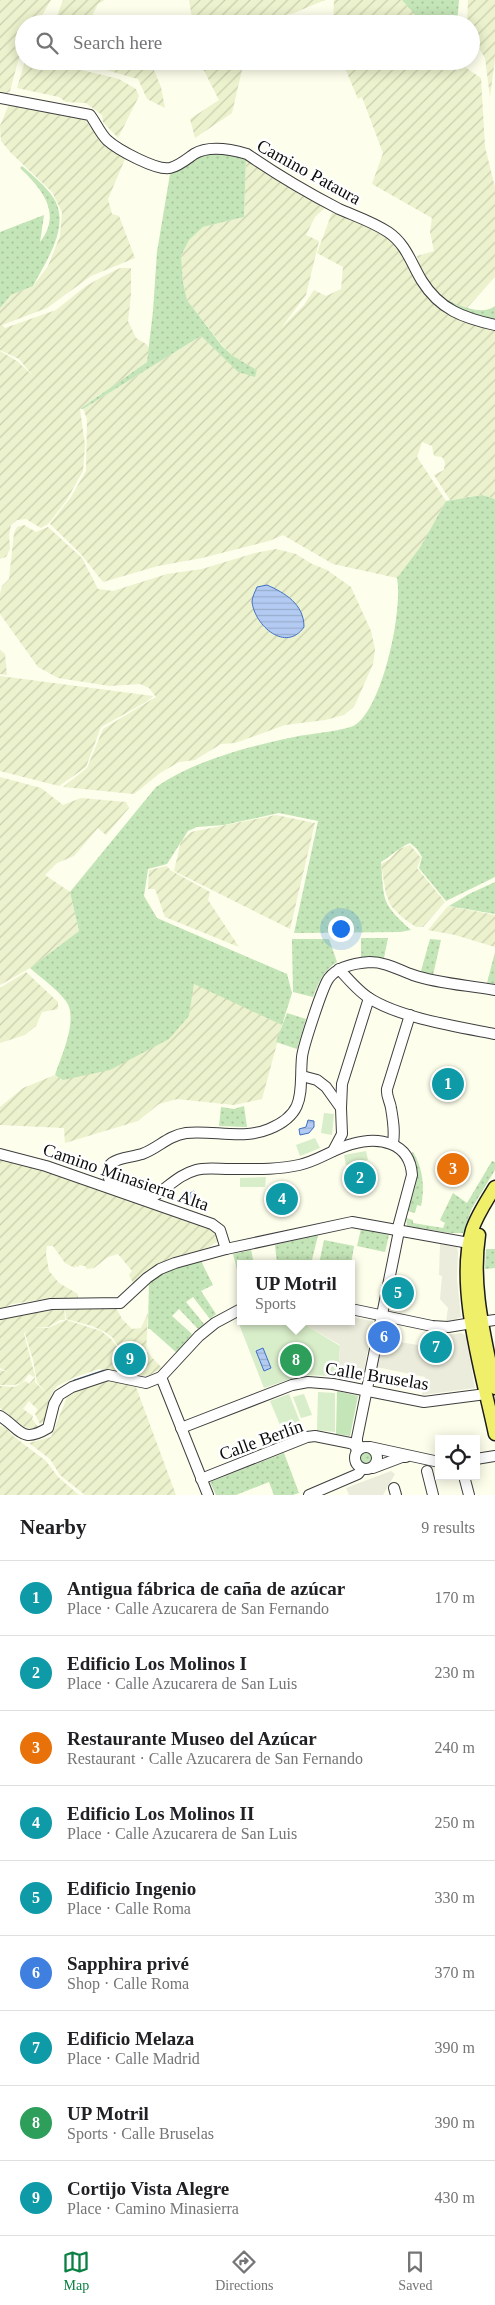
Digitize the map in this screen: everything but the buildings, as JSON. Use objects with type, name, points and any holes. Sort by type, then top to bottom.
[{"type":"main road","points":[[495,1186],[477,1217],[469,1243],[467,1272],[491,1391],[495,1434]]},
{"type":"main road","points":[[477,1323],[477,1250],[484,1207]]},
{"type":"street","name":"Camino Pataura","points":[[0,98],[90,115],[108,141],[133,157],[164,168],[176,166],[197,152],[207,149],[237,151],[247,154],[337,208],[387,232],[399,240],[413,261],[422,281],[441,303],[456,314],[495,325]]},
{"type":"street","points":[[309,1495],[358,1474],[377,1463],[378,1456],[375,1450],[362,1449],[357,1443],[357,1438],[398,1231],[412,1175],[411,1166],[401,1148],[392,1143],[373,1141],[353,1143],[300,1165],[277,1168],[197,1169],[178,1177],[164,1191],[154,1196],[110,1181],[107,1174],[108,1167],[112,1162],[144,1153],[168,1138],[202,1132],[246,1134],[268,1130],[285,1121],[296,1108],[302,1091],[302,1055],[328,979],[339,969],[372,962],[390,966],[414,975],[495,990]]},
{"type":"street","points":[[354,985],[358,964]]},
{"type":"street","points":[[339,969],[369,998],[410,1015],[495,1034]]},
{"type":"street","points":[[333,1151],[342,1134],[342,1084],[369,998]]},
{"type":"street","points":[[392,1143],[395,1131],[391,1106],[386,1095],[410,1015]]},
{"type":"street","points":[[302,1076],[317,1080],[326,1087],[341,1108]]},
{"type":"street","points":[[326,1087],[342,1084]]},
{"type":"street","points":[[342,1134],[353,1143]]},
{"type":"street","name":"Camino Minasierra Alta","points":[[0,1154],[46,1166],[212,1224],[220,1230],[226,1249]]},
{"type":"street","points":[[0,1314],[51,1304],[120,1303],[147,1278],[160,1269],[226,1249],[352,1222],[469,1243]]},
{"type":"street","points":[[355,1310],[448,1327],[495,1320]]},
{"type":"street","points":[[0,1416],[12,1423],[19,1433],[27,1436],[37,1434],[48,1428],[54,1404],[60,1395],[72,1387],[108,1376],[146,1383],[161,1377],[199,1336],[215,1322],[237,1311]]},
{"type":"street","points":[[161,1377],[208,1495]]},
{"type":"street","name":"Calle Bruselas","points":[[181,1428],[292,1385],[308,1382],[333,1384],[424,1402],[491,1391]]},
{"type":"street","name":"Calle Berlín","points":[[201,1479],[315,1436],[350,1443],[362,1449],[435,1461]]},
{"type":"street","points":[[362,1449],[355,1461],[367,1469]]},
{"type":"street","points":[[367,1469],[402,1456],[422,1458]]},
{"type":"street","points":[[480,1458],[495,1456]]},
{"type":"street","points":[[427,1471],[433,1495]]},
{"type":"street","points":[[465,1480],[469,1495]]},
{"type":"green space","points":[[0,0],[51,0],[42,15],[15,15],[16,70],[10,91],[4,95],[0,94]]},
{"type":"green space","points":[[63,0],[105,0],[98,4],[92,15],[57,15]]},
{"type":"green space","points":[[189,0],[325,0],[285,15],[192,15]]},
{"type":"green space","points":[[334,0],[402,0],[415,15],[333,15]]},
{"type":"green space","points":[[402,0],[459,0],[458,15],[415,15]]},
{"type":"green space","points":[[468,0],[495,0],[495,59],[490,97],[485,58],[480,50],[480,15],[467,15]]},
{"type":"green space","points":[[22,70],[81,70],[119,79],[136,89],[139,96],[118,138],[103,122],[102,115],[86,103],[66,102],[59,97],[17,88]]},
{"type":"green space","points":[[106,70],[154,70],[161,87],[165,108],[147,99],[138,79]]},
{"type":"green space","points":[[204,70],[242,70],[232,113],[195,138],[190,119],[219,100]]},
{"type":"green space","points":[[346,70],[469,70],[481,78],[485,147],[495,187],[495,277],[466,309],[434,293],[425,281],[417,256],[434,251],[430,232],[432,218],[372,184],[383,153],[362,97],[358,99]]},
{"type":"green space","points":[[9,104],[82,115],[91,123],[98,139],[125,159],[108,199],[112,214],[119,216],[135,258],[91,276],[47,308],[2,325],[5,328],[56,310],[86,286],[102,277],[120,268],[131,268],[131,295],[128,321],[136,338],[149,348],[147,362],[80,409],[85,445],[83,471],[66,501],[49,523],[41,528],[26,519],[17,520],[11,525],[9,535],[10,549],[6,557],[0,559],[0,351],[17,361],[33,376],[19,359],[0,350],[0,308],[11,295],[33,286],[48,266],[60,236],[62,212],[52,192],[1,141],[0,126]]},
{"type":"green space","points":[[205,153],[229,154],[246,158],[244,217],[203,227],[189,240],[181,256],[183,282],[187,300],[222,346],[233,356],[257,370],[255,377],[238,372],[201,336],[83,409],[80,409],[147,362],[157,252],[170,174]]},
{"type":"green space","points":[[246,158],[327,206],[315,217],[306,235],[319,241],[306,295],[281,328],[304,305],[314,290],[326,296],[341,289],[343,267],[317,253],[333,210],[395,241],[423,290],[495,328],[495,499],[482,495],[450,500],[434,475],[444,470],[445,462],[442,457],[434,456],[432,446],[422,442],[417,457],[446,501],[421,546],[397,578],[333,564],[283,535],[269,541],[202,558],[158,566],[103,582],[80,553],[50,524],[71,497],[86,471],[87,419],[83,409],[201,336],[238,372],[255,376],[257,370],[233,356],[222,345],[187,300],[183,282],[181,256],[189,240],[203,227],[244,217]]},
{"type":"green space","points":[[22,166],[47,189],[57,204],[59,228],[51,252],[33,286],[11,295],[0,308],[0,232],[44,215],[40,242],[47,231],[50,221],[49,211],[42,193],[20,168]]},
{"type":"green space","points":[[434,293],[456,304],[473,309],[481,310],[495,306],[495,321],[459,311]]},
{"type":"green space","points":[[482,495],[495,499],[495,877],[446,901],[419,868],[422,857],[410,843],[381,862],[384,894],[389,907],[411,930],[400,932],[294,933],[318,821],[279,813],[224,825],[197,827],[188,831],[167,864],[148,869],[144,896],[157,918],[287,974],[292,993],[282,1025],[194,984],[189,1016],[169,1039],[110,1070],[63,1080],[55,1075],[68,1037],[71,1016],[69,1007],[57,991],[30,968],[79,931],[70,892],[156,787],[172,777],[207,761],[243,749],[299,736],[345,729],[355,725],[365,715],[374,699],[389,657],[397,612],[397,578],[421,546],[446,501]]},
{"type":"green space","points":[[24,525],[36,532],[48,527],[82,558],[98,589],[113,591],[167,574],[202,569],[255,553],[276,549],[296,554],[312,564],[327,570],[351,587],[371,631],[375,649],[373,664],[354,707],[344,715],[325,720],[285,725],[235,743],[221,744],[195,760],[179,762],[160,773],[134,794],[63,787],[87,768],[103,729],[156,697],[149,688],[140,684],[110,686],[58,678],[38,667],[0,614],[0,594],[2,586],[9,579],[14,533],[17,527]]},
{"type":"green space","points":[[0,650],[5,654],[7,675],[0,674]]},
{"type":"green space","points":[[0,676],[153,696],[146,702],[101,727],[86,767],[59,786],[0,771]]},
{"type":"green space","points":[[0,777],[41,788],[63,805],[81,798],[126,802],[129,808],[106,835],[98,828],[74,856],[57,863],[45,875],[70,892],[79,931],[30,968],[0,985]]},
{"type":"green space","points":[[276,815],[315,823],[290,929],[174,871],[181,841],[191,832]]},
{"type":"green space","points":[[410,845],[421,858],[417,868],[445,902],[423,927],[416,927],[391,906],[386,894],[381,864],[390,859],[399,849]]},
{"type":"green space","points":[[167,866],[170,870],[210,892],[208,900],[239,947],[165,917],[155,889],[148,889],[149,870]]},
{"type":"green space","points":[[495,882],[495,914],[449,906],[469,894]]},
{"type":"green space","points":[[448,906],[495,915],[495,947],[455,935],[428,930]]},
{"type":"green space","points":[[361,938],[388,938],[384,958],[361,957]]},
{"type":"green space","points":[[292,939],[329,939],[337,962],[325,973],[313,997],[293,992]]},
{"type":"green space","points":[[430,939],[441,940],[433,975],[421,971]]},
{"type":"green space","points":[[495,952],[495,984],[487,983]]},
{"type":"green space","points":[[26,972],[58,1002],[58,1009],[42,1012],[36,1026],[25,1035],[0,1043],[0,988]]},
{"type":"green space","points":[[194,983],[282,1025],[262,1099],[234,1105],[177,1099],[159,1104],[138,1121],[65,1143],[64,1128],[0,1125],[0,1107],[23,1088],[55,1075],[63,1080],[189,1016]]},
{"type":"green space","points":[[287,1013],[306,1019],[297,1049],[276,1042]]},
{"type":"green space","points":[[244,1106],[247,1127],[219,1126],[221,1107],[234,1109]]},
{"type":"green space","points":[[324,1113],[334,1114],[332,1135],[321,1133]]},
{"type":"green space","points":[[315,1138],[320,1148],[300,1156],[296,1145]]},
{"type":"green space","points":[[366,1151],[368,1160],[346,1165],[344,1155]]},
{"type":"green space","points":[[413,1152],[419,1164],[423,1185],[421,1206],[417,1205],[415,1213],[408,1211],[417,1175],[415,1161],[411,1154]]},
{"type":"green space","points":[[0,1157],[43,1168],[216,1229],[218,1241],[209,1247],[169,1259],[156,1266],[134,1285],[129,1275],[132,1271],[118,1254],[108,1257],[94,1268],[87,1269],[85,1266],[79,1265],[79,1267],[75,1266],[75,1268],[65,1263],[53,1246],[47,1246],[46,1254],[49,1271],[59,1283],[78,1294],[78,1299],[45,1299],[12,1304],[0,1309]]},
{"type":"green space","points":[[492,1161],[495,1162],[495,1170],[472,1208],[463,1233],[450,1233],[407,1226],[406,1218],[413,1220],[413,1223],[443,1228],[445,1223],[440,1220],[453,1193],[467,1203]]},
{"type":"green space","points":[[266,1177],[265,1187],[240,1187],[240,1178]]},
{"type":"green space","points":[[361,1229],[389,1235],[385,1252],[357,1246]]},
{"type":"green space","points":[[318,1235],[312,1260],[277,1260],[275,1245]]},
{"type":"green space","points":[[324,1240],[354,1246],[352,1260],[320,1260]]},
{"type":"green space","points":[[486,1249],[495,1249],[495,1268],[485,1269]]},
{"type":"green space","points":[[251,1250],[253,1260],[237,1260],[237,1269],[233,1254]]},
{"type":"green space","points":[[201,1261],[213,1285],[201,1291],[216,1314],[210,1319],[193,1297],[186,1302],[204,1324],[198,1329],[179,1309],[172,1316],[192,1334],[177,1353],[148,1329],[149,1282],[171,1268]]},
{"type":"green space","points":[[65,1305],[115,1306],[122,1319],[132,1329],[141,1328],[148,1313],[146,1353],[162,1368],[148,1376],[99,1369],[75,1377],[57,1386],[52,1393],[44,1421],[40,1424],[35,1414],[38,1410],[29,1401],[23,1409],[33,1416],[32,1419],[38,1427],[31,1429],[24,1427],[0,1408],[0,1386],[14,1387],[22,1383],[0,1385],[0,1370],[8,1372],[0,1368],[0,1319],[8,1315],[64,1306],[65,1320],[60,1320],[48,1327],[32,1327],[48,1328],[66,1320],[101,1331],[111,1339],[122,1353],[121,1365],[134,1366],[139,1363],[139,1355],[142,1354],[129,1354],[121,1351],[112,1337],[105,1332],[92,1326],[66,1319]],"holes":[[[26,1330],[25,1334],[37,1382],[47,1394],[35,1382],[35,1377],[29,1384],[26,1381],[22,1383],[29,1374],[35,1376],[24,1334]]]},
{"type":"green space","points":[[239,1325],[306,1325],[340,1346],[338,1376],[302,1375],[264,1388]]},
{"type":"green space","points":[[113,1380],[136,1387],[176,1495],[85,1495],[60,1475],[50,1459],[29,1443],[51,1437],[67,1397],[86,1387]]},
{"type":"green space","points":[[337,1391],[358,1396],[350,1436],[336,1434]]},
{"type":"green space","points":[[318,1392],[335,1393],[335,1432],[317,1430]]},
{"type":"green space","points":[[289,1394],[304,1432],[286,1439],[270,1401]]},
{"type":"green space","points":[[304,1394],[312,1415],[301,1418],[293,1397]]},
{"type":"green space","points":[[0,1426],[5,1427],[13,1436],[46,1461],[58,1477],[79,1495],[0,1495]]},
{"type":"green space","points":[[367,1451],[373,1453],[375,1459],[373,1465],[367,1467],[361,1465],[359,1459],[361,1453]]},
{"type":"green space","points":[[284,1453],[299,1493],[293,1495],[274,1495],[269,1482],[236,1495],[216,1495],[210,1482]]},
{"type":"shaded area","points":[[440,1244],[457,1247],[458,1252],[457,1279],[461,1317],[448,1322],[446,1322],[448,1308],[440,1299],[442,1276],[439,1275]]},
{"type":"shaded area","points":[[355,1318],[373,1321],[362,1382],[338,1376],[340,1345],[306,1325],[355,1325]]},
{"type":"shaded area","points":[[461,1333],[466,1336],[475,1388],[422,1395],[425,1377],[376,1367],[381,1339],[424,1346],[424,1348],[431,1349],[434,1362],[450,1359],[446,1335]]},
{"type":"shaded area","points":[[391,1471],[395,1474],[383,1495],[349,1495],[346,1488]]},
{"type":"water","points":[[267,585],[287,596],[301,612],[304,627],[297,634],[289,637],[280,637],[272,633],[259,620],[254,611],[252,598],[257,587]]},
{"type":"water","points":[[308,1120],[314,1121],[314,1127],[309,1133],[300,1135],[299,1129],[306,1127]]},
{"type":"water","points":[[194,1191],[198,1196],[194,1205],[183,1204],[180,1199],[189,1198],[190,1193]]},
{"type":"water","points":[[263,1348],[271,1368],[264,1371],[256,1351]]},
{"type":"waterway","points":[[74,1381],[104,1371]]},
{"type":"place","name":"Antigua fábrica de caña de azúcar","points":[[448,1084]]},
{"type":"place","name":"Restaurante Museo del Azúcar","points":[[453,1169]]},
{"type":"place","name":"Edificio Los Molinos I","points":[[360,1178]]},
{"type":"place","name":"Edificio Los Molinos II","points":[[282,1199]]},
{"type":"place","name":"Edificio Ingenio","points":[[398,1293]]},
{"type":"place","name":"Sapphira privé","points":[[384,1337]]},
{"type":"place","name":"Edificio Melaza","points":[[436,1347]]},
{"type":"place","name":"Cortijo Vista Alegre","points":[[130,1359]]},
{"type":"place","name":"UP Motril","points":[[296,1360]]}]
